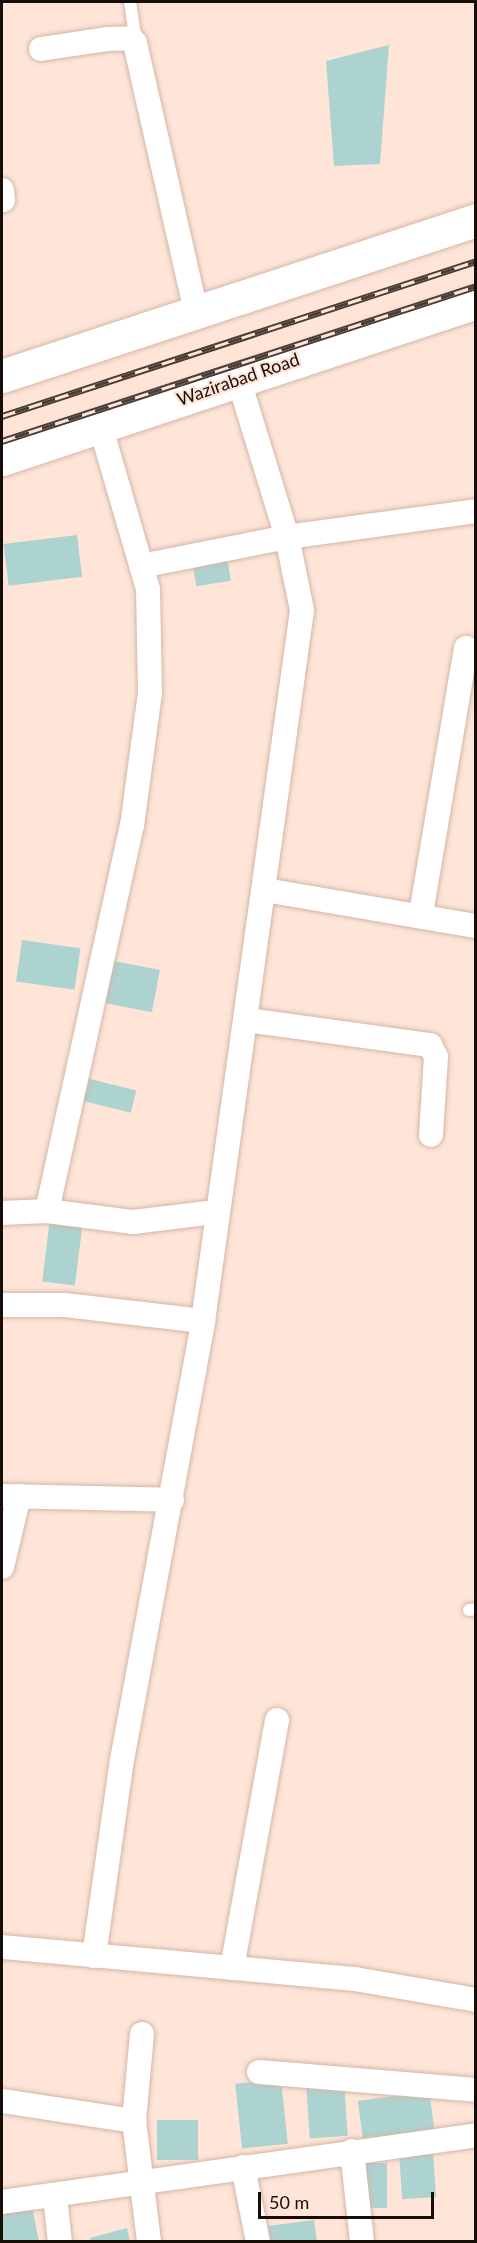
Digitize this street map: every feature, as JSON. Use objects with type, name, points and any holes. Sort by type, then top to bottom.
[{"type":"highway","points":[[2,376],[476,219]]},
{"type":"highway","name":"Wazirabad Road","points":[[2,459],[101,428],[238,378],[476,302]]},
{"type":"street","points":[[41,50],[108,39],[132,38],[135,43],[196,311]]},
{"type":"street","points":[[94,1956],[122,1760],[172,1500],[203,1321],[216,1212],[247,1020],[302,610],[287,537],[238,378]]},
{"type":"street","points":[[46,1211],[132,826],[150,693],[148,589],[101,428]]},
{"type":"street","points":[[141,566],[287,537],[476,511]]},
{"type":"street","points":[[420,914],[466,648]]},
{"type":"street","points":[[265,890],[420,914],[476,926]]},
{"type":"street","points":[[247,1020],[430,1045],[436,1057],[431,1135]]},
{"type":"street","points":[[2,1213],[46,1211],[134,1222],[216,1212]]},
{"type":"street","points":[[2,1305],[65,1305],[203,1321]]},
{"type":"street","points":[[2,1567],[10,1496],[172,1500]]},
{"type":"street","points":[[232,1968],[277,1720]]},
{"type":"street","points":[[2,1947],[232,1968],[471,1996]]},
{"type":"street","points":[[142,2034],[134,2121],[137,2185],[148,2241]]},
{"type":"street","points":[[259,2072],[476,2090]]},
{"type":"street","points":[[2,2102],[134,2121]]},
{"type":"street","points":[[2,2202],[55,2197],[243,2167],[476,2135]]},
{"type":"street","points":[[352,2151],[362,2241]]},
{"type":"street","points":[[243,2167],[258,2241]]},
{"type":"street","points":[[55,2197],[60,2241]]},
{"type":"lane","points":[[130,2],[135,43]]},
{"type":"building","points":[[389,45],[380,164],[334,166],[326,61]]},
{"type":"building","points":[[77,535],[82,577],[9,586],[4,544]]},
{"type":"building","points":[[227,556],[231,581],[196,586],[192,561]]},
{"type":"building","points":[[22,940],[80,948],[75,990],[16,982]]},
{"type":"building","points":[[109,960],[160,970],[152,1012],[101,1002]]},
{"type":"building","points":[[82,1077],[136,1091],[131,1113],[76,1099]]},
{"type":"building","points":[[50,1218],[83,1222],[75,1286],[42,1282]]},
{"type":"building","points":[[281,2079],[288,2144],[242,2148],[235,2084]]},
{"type":"building","points":[[344,2082],[348,2136],[310,2139],[306,2085]]},
{"type":"building","points":[[429,2091],[435,2133],[364,2143],[358,2101]]},
{"type":"building","points":[[157,2120],[198,2120],[198,2160],[157,2160]]},
{"type":"building","points":[[433,2152],[436,2197],[402,2199],[399,2154]]},
{"type":"building","points":[[363,2163],[387,2163],[387,2208],[363,2208]]},
{"type":"building","points":[[32,2206],[39,2242],[2,2242],[2,2211]]},
{"type":"building","points":[[314,2220],[317,2242],[270,2242],[268,2226]]},
{"type":"building","points":[[127,2228],[130,2242],[91,2242],[90,2238]]},
{"type":"railway","points":[[2,416],[476,261]]},
{"type":"railway","points":[[2,441],[476,286]]}]
